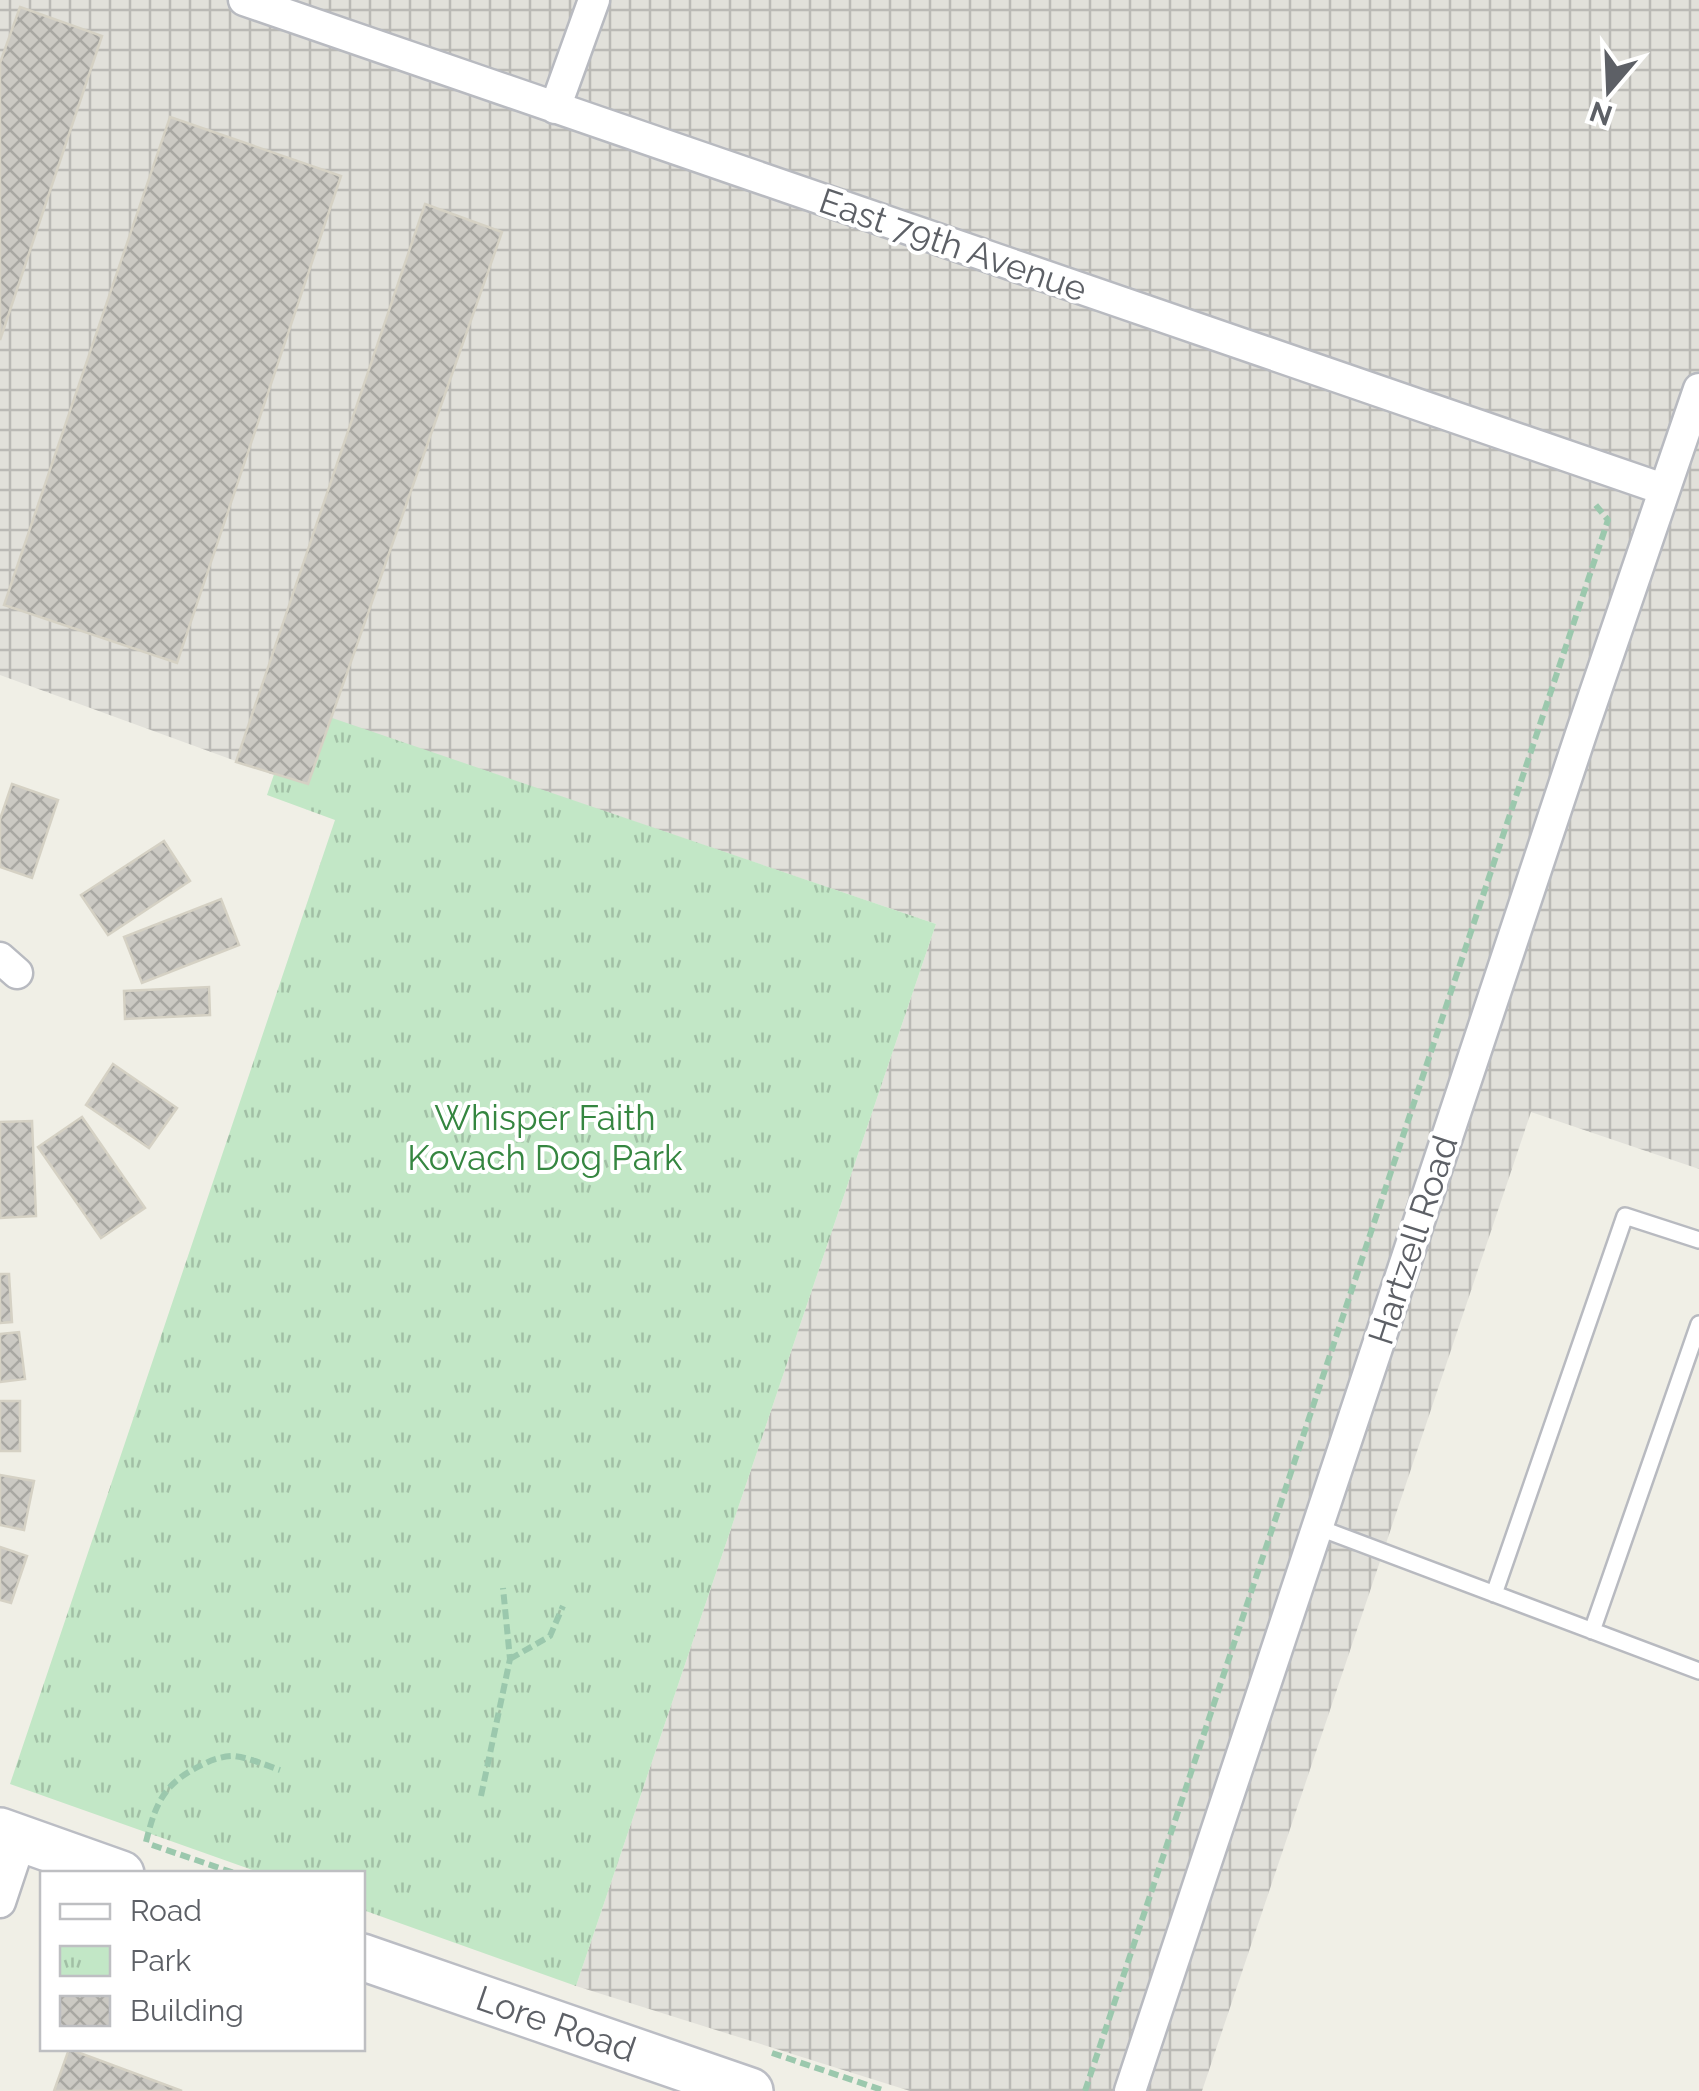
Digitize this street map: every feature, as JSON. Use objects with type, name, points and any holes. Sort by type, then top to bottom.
[{"type":"street","name":"East 79th Avenue","points":[[244,0],[1663,489]]},
{"type":"street","points":[[556,108],[594,0]]},
{"type":"street","name":"Hartzell Road","points":[[1130,2091],[1699,390]]},
{"type":"street","points":[[0,1902],[10,1835],[134,1858]]},
{"type":"street","name":"Lore Road","points":[[365,1958],[750,2091]]},
{"type":"lane","points":[[1494,1594],[1625,1216],[1699,1240]]},
{"type":"lane","points":[[1592,1631],[1699,1324]]},
{"type":"lane","points":[[1317,1527],[1699,1671]]},
{"type":"path","points":[[1085,2091],[1608,520],[1593,502],[1603,468]]},
{"type":"path","points":[[481,1796],[510,1659],[503,1588]]},
{"type":"path","points":[[510,1659],[550,1636],[563,1606]]},
{"type":"path","points":[[134,1858],[163,1792],[183,1774],[230,1756],[280,1770]]},
{"type":"shaded area","points":[[0,0],[1699,0],[1699,1169],[1531,1112],[1202,2091],[910,2091],[576,1986],[936,924],[297,707],[274,775],[0,675]]},
{"type":"green space","name":"Whisper Faith Kovach Dog Park","points":[[297,706],[936,924],[576,1986],[365,1911],[365,1871],[255,1871],[10,1784],[335,820],[267,795]]},
{"type":"building","points":[[20,7],[102,36],[0,340],[0,63]]},
{"type":"building","points":[[170,117],[341,176],[177,663],[4,605]]},
{"type":"building","points":[[425,204],[502,232],[308,784],[236,762]]},
{"type":"building","points":[[12,784],[58,800],[32,878],[0,867],[0,819]]},
{"type":"building","points":[[164,841],[190,881],[108,935],[81,895]]},
{"type":"building","points":[[221,899],[239,945],[142,983],[124,937]]},
{"type":"building","points":[[209,987],[210,1015],[125,1019],[124,991]]},
{"type":"building","points":[[113,1064],[177,1108],[149,1148],[86,1105]]},
{"type":"building","points":[[82,1117],[145,1208],[101,1238],[38,1147]]},
{"type":"building","points":[[32,1121],[36,1216],[0,1218],[0,1122]]},
{"type":"building","points":[[0,1274],[9,1274],[12,1322],[0,1323]]},
{"type":"building","points":[[19,1332],[25,1379],[0,1382],[0,1334]]},
{"type":"building","points":[[0,1401],[20,1401],[20,1451],[0,1451]]},
{"type":"building","points":[[0,1475],[34,1481],[24,1530],[0,1525]]},
{"type":"building","points":[[0,1547],[27,1556],[11,1603],[0,1600]]},
{"type":"building","points":[[68,2051],[74,2051],[182,2091],[54,2091]]}]
